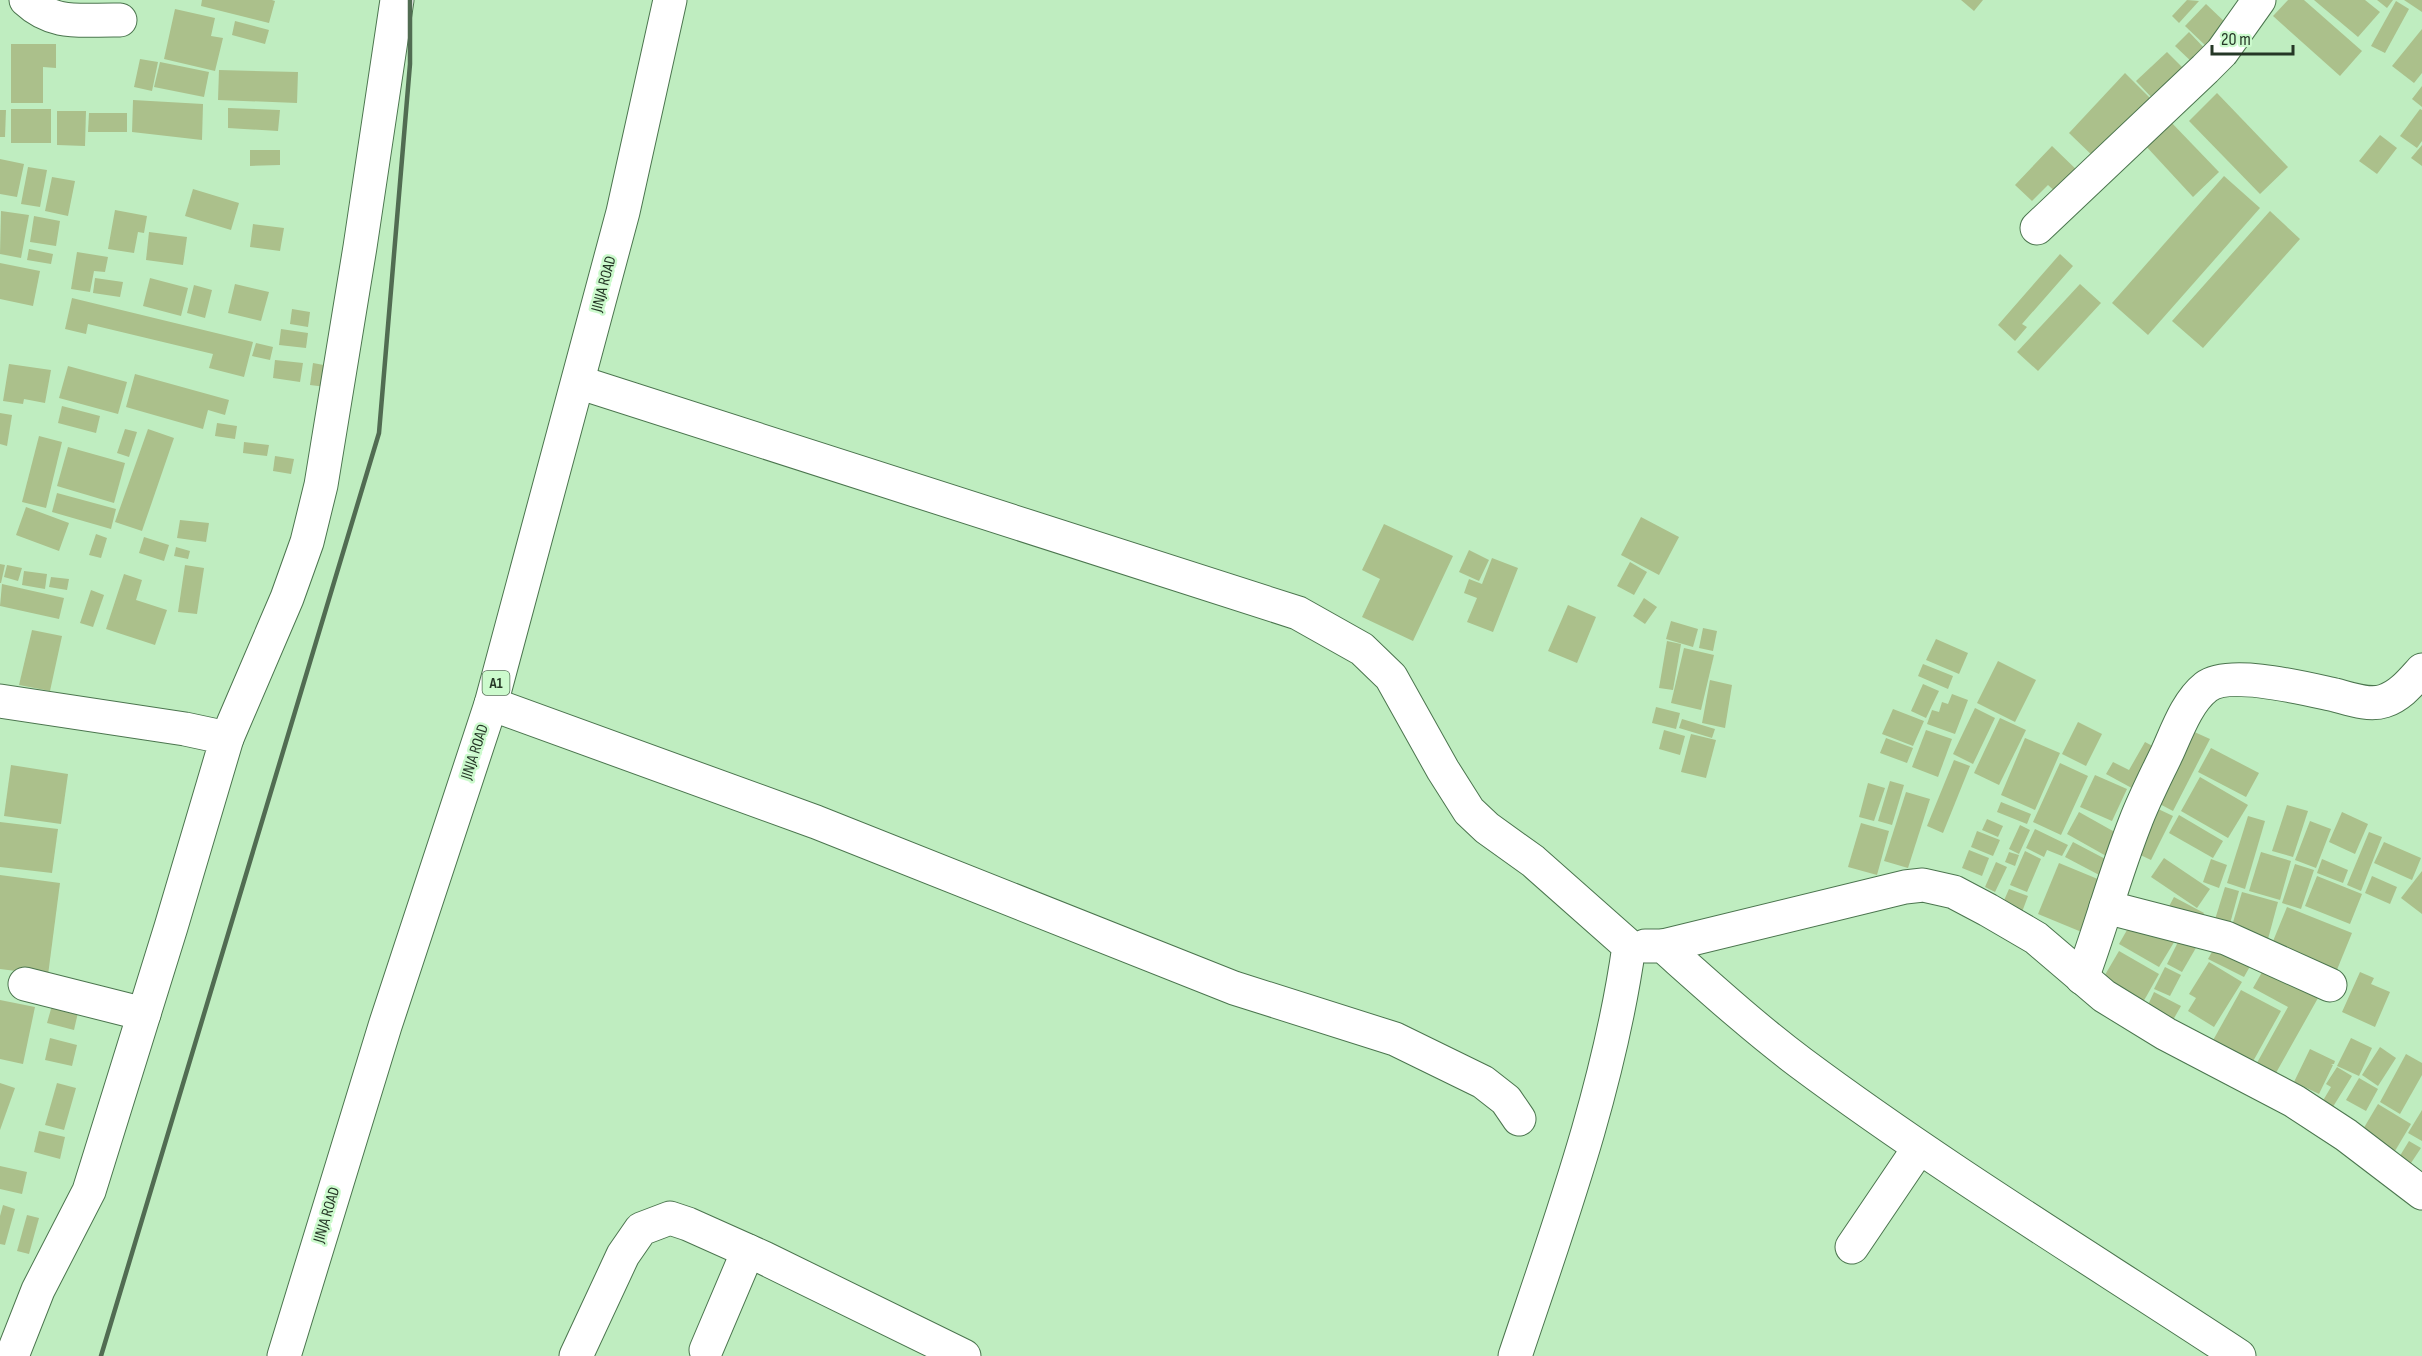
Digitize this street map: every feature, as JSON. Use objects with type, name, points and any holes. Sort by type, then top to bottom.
[{"type":"main road","points":[[26,0],[45,15],[57,19],[120,20]]},
{"type":"main road","points":[[12,1356],[38,1290],[89,1191],[227,738],[257,663],[287,598],[307,542],[321,485],[397,0]]},
{"type":"main road","name":"JINJA ROAD","points":[[284,1356],[385,1026],[491,704],[623,212],[670,0]]},
{"type":"main road","points":[[2037,228],[2222,52],[2259,0]]},
{"type":"main road","points":[[578,382],[1298,613],[1362,649],[1392,677],[1443,770],[1469,811],[1487,828],[1533,861],[1629,946],[1663,946],[1873,894],[1923,885],[1954,892],[2036,938],[2104,996],[2166,1034],[2294,1101],[2346,1135],[2422,1193]]},
{"type":"main road","points":[[2082,978],[2135,824],[2192,702],[2208,685],[2221,680],[2245,680],[2296,686],[2364,702],[2382,702],[2403,689],[2422,670]]},
{"type":"main road","points":[[0,700],[185,729],[227,738]]},
{"type":"main road","points":[[491,704],[816,822],[1234,988],[1395,1039],[1483,1082],[1506,1100],[1519,1119]]},
{"type":"main road","points":[[2106,906],[2226,938],[2330,985]]},
{"type":"main road","points":[[1515,1356],[1584,1147],[1611,1042],[1629,946]]},
{"type":"main road","points":[[1663,946],[1715,993],[1799,1062],[1919,1148],[2239,1356]]},
{"type":"main road","points":[[26,984],[144,1014]]},
{"type":"main road","points":[[1852,1247],[1919,1148]]},
{"type":"main road","points":[[576,1356],[623,1255],[640,1229],[670,1218],[748,1251],[964,1356]]},
{"type":"main road","points":[[706,1350],[748,1251]]},
{"type":"building","points":[[202,0],[275,1],[269,23],[201,6]]},
{"type":"building","points":[[1961,0],[1983,0],[1974,11]]},
{"type":"building","points":[[2187,0],[2199,1],[2179,23],[2172,16]]},
{"type":"building","points":[[2288,0],[2304,0],[2362,51],[2340,76],[2273,16]]},
{"type":"building","points":[[2314,0],[2365,0],[2380,12],[2358,37]]},
{"type":"building","points":[[2377,0],[2393,0],[2387,8]]},
{"type":"building","points":[[2404,0],[2422,0],[2422,12]]},
{"type":"building","points":[[2396,1],[2409,9],[2385,53],[2371,46]]},
{"type":"building","points":[[2206,4],[2228,25],[2207,47],[2185,26]]},
{"type":"building","points":[[175,9],[215,18],[211,36],[223,38],[215,71],[164,59]]},
{"type":"building","points":[[235,21],[269,30],[265,44],[232,35]]},
{"type":"building","points":[[2422,29],[2422,73],[2414,83],[2392,66]]},
{"type":"building","points":[[2189,32],[2208,52],[2195,65],[2175,46]]},
{"type":"building","points":[[11,44],[56,44],[56,68],[43,67],[43,103],[11,103]]},
{"type":"building","points":[[2167,52],[2184,69],[2153,99],[2136,81]]},
{"type":"building","points":[[140,59],[158,62],[152,91],[134,87]]},
{"type":"building","points":[[160,62],[209,72],[204,97],[154,87]]},
{"type":"building","points":[[219,70],[298,72],[297,103],[218,100]]},
{"type":"building","points":[[2125,73],[2154,102],[2098,161],[2069,133]]},
{"type":"building","points":[[2422,86],[2422,107],[2412,99]]},
{"type":"building","points":[[2217,93],[2288,167],[2260,194],[2189,121]]},
{"type":"building","points":[[133,100],[203,104],[202,140],[132,132]]},
{"type":"building","points":[[228,108],[280,110],[278,131],[228,128]]},
{"type":"building","points":[[11,109],[51,109],[51,143],[11,143]]},
{"type":"building","points":[[2420,109],[2422,110],[2422,141],[2417,148],[2400,136]]},
{"type":"building","points":[[0,110],[6,110],[5,137],[0,137]]},
{"type":"building","points":[[57,111],[86,111],[85,146],[57,145]]},
{"type":"building","points":[[89,113],[127,113],[127,132],[88,132]]},
{"type":"building","points":[[2169,120],[2219,172],[2193,197],[2144,144]]},
{"type":"building","points":[[2380,135],[2397,148],[2377,174],[2359,161]]},
{"type":"building","points":[[2422,145],[2422,166],[2411,158]]},
{"type":"building","points":[[2052,146],[2082,175],[2061,197],[2048,185],[2032,201],[2015,185]]},
{"type":"building","points":[[250,150],[280,150],[280,165],[250,166]]},
{"type":"building","points":[[0,159],[24,164],[17,197],[0,194]]},
{"type":"building","points":[[28,167],[47,170],[40,207],[21,204]]},
{"type":"building","points":[[2224,176],[2260,208],[2148,335],[2112,303]]},
{"type":"building","points":[[52,177],[75,181],[68,216],[45,211]]},
{"type":"building","points":[[193,189],[239,203],[231,230],[185,216]]},
{"type":"building","points":[[115,210],[147,216],[144,233],[138,232],[134,253],[108,249]]},
{"type":"building","points":[[1,211],[29,215],[21,258],[0,254]]},
{"type":"building","points":[[2270,211],[2300,239],[2203,348],[2172,321]]},
{"type":"building","points":[[34,216],[60,221],[56,246],[30,242]]},
{"type":"building","points":[[253,224],[284,228],[280,251],[250,247]]},
{"type":"building","points":[[149,232],[187,237],[183,265],[146,260]]},
{"type":"building","points":[[29,249],[53,254],[51,264],[27,260]]},
{"type":"building","points":[[77,252],[108,257],[105,272],[94,271],[90,292],[71,289]]},
{"type":"building","points":[[2060,254],[2073,266],[2022,324],[2027,327],[2015,341],[1998,325]]},
{"type":"building","points":[[0,263],[40,271],[33,306],[0,299]]},
{"type":"building","points":[[95,278],[123,282],[120,297],[93,293]]},
{"type":"building","points":[[150,278],[188,288],[181,316],[143,306]]},
{"type":"building","points":[[235,284],[269,292],[261,321],[228,313]]},
{"type":"building","points":[[2080,284],[2101,303],[2038,371],[2017,352]]},
{"type":"building","points":[[194,285],[212,290],[205,318],[187,313]]},
{"type":"building","points":[[72,298],[253,342],[244,377],[209,368],[213,354],[88,324],[86,334],[65,329]]},
{"type":"building","points":[[292,309],[310,312],[308,327],[290,324]]},
{"type":"building","points":[[281,329],[308,333],[306,348],[279,345]]},
{"type":"building","points":[[256,343],[273,347],[270,360],[252,356]]},
{"type":"building","points":[[275,360],[303,363],[300,382],[273,378]]},
{"type":"building","points":[[313,363],[329,366],[326,387],[310,385]]},
{"type":"building","points":[[9,364],[51,370],[45,403],[24,399],[23,404],[3,401]]},
{"type":"building","points":[[68,366],[127,382],[118,414],[59,398]]},
{"type":"building","points":[[135,374],[229,400],[225,415],[208,410],[203,429],[126,407]]},
{"type":"building","points":[[62,406],[100,416],[96,433],[58,423]]},
{"type":"building","points":[[0,413],[12,415],[7,446],[0,444]]},
{"type":"building","points":[[217,423],[237,426],[235,439],[215,436]]},
{"type":"building","points":[[125,429],[137,432],[129,457],[117,453]]},
{"type":"building","points":[[148,429],[174,438],[142,531],[115,522]]},
{"type":"building","points":[[39,436],[62,442],[46,508],[22,502]]},
{"type":"building","points":[[244,442],[269,445],[267,456],[243,453]]},
{"type":"building","points":[[68,447],[125,463],[114,503],[57,486]]},
{"type":"building","points":[[275,456],[294,459],[291,474],[273,471]]},
{"type":"building","points":[[57,493],[116,509],[111,529],[52,512]]},
{"type":"building","points":[[26,507],[69,523],[59,551],[16,535]]},
{"type":"building","points":[[1641,517],[1679,537],[1659,575],[1621,555]]},
{"type":"building","points":[[180,520],[209,523],[206,542],[177,538]]},
{"type":"building","points":[[1384,524],[1453,556],[1413,641],[1362,617],[1380,579],[1362,570]]},
{"type":"building","points":[[96,534],[107,538],[101,558],[89,555]]},
{"type":"building","points":[[144,537],[169,545],[164,561],[139,553]]},
{"type":"building","points":[[176,547],[190,551],[188,559],[174,556]]},
{"type":"building","points":[[1469,550],[1489,560],[1479,581],[1459,572]]},
{"type":"building","points":[[1492,558],[1518,568],[1493,632],[1467,622],[1477,598],[1464,593],[1469,579],[1482,584]]},
{"type":"building","points":[[1630,562],[1647,572],[1634,595],[1617,586]]},
{"type":"building","points":[[0,564],[5,565],[1,583],[0,583]]},
{"type":"building","points":[[7,565],[22,568],[18,581],[4,577]]},
{"type":"building","points":[[185,565],[204,568],[197,614],[178,612]]},
{"type":"building","points":[[24,571],[47,574],[45,589],[22,585]]},
{"type":"building","points":[[124,574],[142,580],[136,600],[167,610],[155,645],[106,629]]},
{"type":"building","points":[[51,577],[69,579],[67,590],[49,587]]},
{"type":"building","points":[[2,584],[64,598],[59,619],[0,606]]},
{"type":"building","points":[[91,590],[104,595],[93,627],[80,623]]},
{"type":"building","points":[[1644,598],[1657,607],[1645,624],[1633,616]]},
{"type":"building","points":[[1568,605],[1596,617],[1577,663],[1548,651]]},
{"type":"building","points":[[1671,621],[1698,629],[1693,647],[1666,639]]},
{"type":"building","points":[[1703,628],[1717,631],[1713,651],[1699,648]]},
{"type":"building","points":[[32,630],[62,636],[50,691],[19,685]]},
{"type":"building","points":[[1936,639],[1968,653],[1959,674],[1926,660]]},
{"type":"building","points":[[1667,641],[1681,644],[1673,690],[1659,688]]},
{"type":"building","points":[[1684,648],[1714,655],[1701,710],[1671,703]]},
{"type":"building","points":[[1998,661],[2036,680],[2015,722],[1977,703]]},
{"type":"building","points":[[1923,664],[1953,676],[1948,689],[1918,676]]},
{"type":"building","points":[[1710,680],[1732,685],[1725,728],[1702,723]]},
{"type":"building","points":[[1923,684],[1939,691],[1926,718],[1911,711]]},
{"type":"building","points":[[1952,694],[1968,700],[1955,734],[1927,724],[1932,710],[1939,712],[1942,702],[1948,704]]},
{"type":"building","points":[[1656,707],[1680,713],[1676,729],[1652,723]]},
{"type":"building","points":[[1975,708],[1995,718],[1973,764],[1953,754]]},
{"type":"building","points":[[1893,709],[1924,721],[1913,746],[1882,734]]},
{"type":"building","points":[[2000,718],[2026,730],[1999,785],[1974,773]]},
{"type":"building","points":[[1682,719],[1715,729],[1712,738],[1679,728]]},
{"type":"building","points":[[2078,722],[2102,734],[2086,766],[2062,754]]},
{"type":"building","points":[[1664,730],[1685,736],[1680,755],[1659,749]]},
{"type":"building","points":[[1926,730],[1952,739],[1938,777],[1912,767]]},
{"type":"building","points":[[2190,730],[2210,739],[2173,811],[2154,801]]},
{"type":"building","points":[[1691,734],[1716,740],[1706,778],[1681,772]]},
{"type":"building","points":[[1886,738],[1913,748],[1907,763],[1880,753]]},
{"type":"building","points":[[2025,738],[2060,753],[2035,810],[2001,795]]},
{"type":"building","points":[[2145,742],[2162,751],[2139,792],[2106,774],[2113,762],[2129,770]]},
{"type":"building","points":[[2211,748],[2259,773],[2246,797],[2198,772]]},
{"type":"building","points":[[1954,760],[1970,766],[1943,833],[1927,826]]},
{"type":"building","points":[[2060,763],[2088,776],[2061,835],[2033,822]]},
{"type":"building","points":[[11,765],[68,774],[61,824],[4,816]]},
{"type":"building","points":[[2095,775],[2127,789],[2112,821],[2080,807]]},
{"type":"building","points":[[2200,777],[2248,805],[2228,838],[2181,811]]},
{"type":"building","points":[[1890,781],[1904,785],[1892,825],[1878,821]]},
{"type":"building","points":[[1868,783],[1885,788],[1874,821],[1859,817]]},
{"type":"building","points":[[1906,792],[1930,799],[1908,868],[1884,861]]},
{"type":"building","points":[[2001,802],[2031,814],[2027,824],[1997,812]]},
{"type":"building","points":[[2287,805],[2308,811],[2293,857],[2272,851]]},
{"type":"building","points":[[2154,807],[2173,816],[2151,860],[2132,851]]},
{"type":"building","points":[[2079,812],[2120,835],[2108,857],[2067,834]]},
{"type":"building","points":[[2342,812],[2368,824],[2355,854],[2329,842]]},
{"type":"building","points":[[2179,815],[2223,841],[2213,858],[2169,833]]},
{"type":"building","points":[[2248,816],[2265,821],[2245,889],[2227,883]]},
{"type":"building","points":[[1987,819],[2003,826],[1998,837],[1982,830]]},
{"type":"building","points":[[2310,821],[2331,829],[2316,868],[2295,860]]},
{"type":"building","points":[[0,822],[58,829],[52,873],[0,867]]},
{"type":"building","points":[[1861,823],[1889,831],[1877,875],[1848,867]]},
{"type":"building","points":[[2020,825],[2030,830],[2019,854],[2009,849]]},
{"type":"building","points":[[2035,829],[2068,845],[2062,856],[2047,850],[2044,857],[2026,848]]},
{"type":"building","points":[[1977,831],[2000,840],[1993,856],[1971,847]]},
{"type":"building","points":[[2369,832],[2382,837],[2361,891],[2347,885]]},
{"type":"building","points":[[2073,842],[2113,863],[2105,878],[2065,857]]},
{"type":"building","points":[[2384,842],[2421,858],[2412,880],[2374,863]]},
{"type":"building","points":[[1969,850],[1989,858],[1982,876],[1962,868]]},
{"type":"building","points":[[2025,851],[2041,859],[2027,892],[2010,885]]},
{"type":"building","points":[[2009,852],[2019,855],[2015,866],[2005,862]]},
{"type":"building","points":[[2261,852],[2291,861],[2280,900],[2249,891]]},
{"type":"building","points":[[2164,858],[2210,889],[2197,908],[2151,877]]},
{"type":"building","points":[[2211,859],[2227,865],[2219,888],[2203,882]]},
{"type":"building","points":[[2322,859],[2348,870],[2343,883],[2317,873]]},
{"type":"building","points":[[1996,862],[2007,867],[1995,892],[1985,887]]},
{"type":"building","points":[[2059,863],[2105,882],[2084,933],[2038,914]]},
{"type":"building","points":[[2295,864],[2314,870],[2301,909],[2282,903]]},
{"type":"building","points":[[2422,871],[2422,914],[2401,898]]},
{"type":"building","points":[[0,875],[60,883],[48,975],[0,969]]},
{"type":"building","points":[[2317,876],[2362,894],[2350,924],[2305,906]]},
{"type":"building","points":[[2372,876],[2397,887],[2390,904],[2365,893]]},
{"type":"building","points":[[2225,887],[2239,891],[2228,931],[2213,926]]},
{"type":"building","points":[[2009,889],[2028,896],[2022,912],[2002,905]]},
{"type":"building","points":[[2242,892],[2278,902],[2268,939],[2231,929]]},
{"type":"building","points":[[2174,897],[2204,913],[2196,928],[2166,912]]},
{"type":"building","points":[[2287,907],[2352,933],[2334,977],[2269,951]]},
{"type":"building","points":[[2131,923],[2176,939],[2159,967],[2119,944]]},
{"type":"building","points":[[2180,938],[2197,946],[2182,972],[2167,964]]},
{"type":"building","points":[[2217,943],[2253,961],[2244,977],[2208,959]]},
{"type":"building","points":[[2119,951],[2159,974],[2142,1004],[2102,980]]},
{"type":"building","points":[[2209,962],[2242,982],[2214,1027],[2188,1011],[2196,998],[2189,994]]},
{"type":"building","points":[[2165,967],[2181,975],[2170,996],[2154,989]]},
{"type":"building","points":[[2265,967],[2318,998],[2272,1080],[2253,1070],[2288,1007],[2253,988]]},
{"type":"building","points":[[2360,972],[2374,978],[2371,984],[2390,992],[2375,1027],[2342,1012]]},
{"type":"building","points":[[2241,990],[2281,1011],[2251,1065],[2211,1044]]},
{"type":"building","points":[[2154,992],[2181,1006],[2173,1020],[2147,1007]]},
{"type":"building","points":[[0,1000],[35,1007],[23,1064],[0,1059]]},
{"type":"building","points":[[53,1002],[79,1008],[74,1030],[47,1023]]},
{"type":"building","points":[[50,1038],[77,1045],[72,1066],[45,1060]]},
{"type":"building","points":[[2351,1038],[2372,1048],[2359,1076],[2337,1066]]},
{"type":"building","points":[[2380,1047],[2396,1058],[2378,1086],[2362,1075]]},
{"type":"building","points":[[2310,1049],[2335,1061],[2331,1064],[2333,1065],[2319,1094],[2294,1082]]},
{"type":"building","points":[[2406,1054],[2422,1063],[2422,1075],[2400,1114],[2380,1102]]},
{"type":"building","points":[[2337,1067],[2352,1076],[2331,1110],[2321,1104],[2331,1087],[2326,1084]]},
{"type":"building","points":[[2359,1078],[2378,1089],[2366,1111],[2346,1100]]},
{"type":"building","points":[[0,1083],[15,1088],[0,1130]]},
{"type":"building","points":[[57,1083],[76,1088],[64,1130],[45,1125]]},
{"type":"building","points":[[2378,1104],[2411,1124],[2395,1151],[2362,1131]]},
{"type":"building","points":[[2422,1110],[2422,1141],[2408,1133]]},
{"type":"building","points":[[39,1131],[65,1137],[60,1159],[34,1152]]},
{"type":"building","points":[[2409,1141],[2421,1148],[2409,1166],[2398,1159]]},
{"type":"building","points":[[0,1166],[27,1172],[22,1194],[0,1189]]},
{"type":"building","points":[[3,1205],[15,1209],[5,1245],[0,1244],[0,1216]]},
{"type":"building","points":[[27,1215],[39,1218],[29,1254],[17,1251]]},
{"type":"railway","points":[[101,1356],[379,433],[410,64],[410,0]]}]
